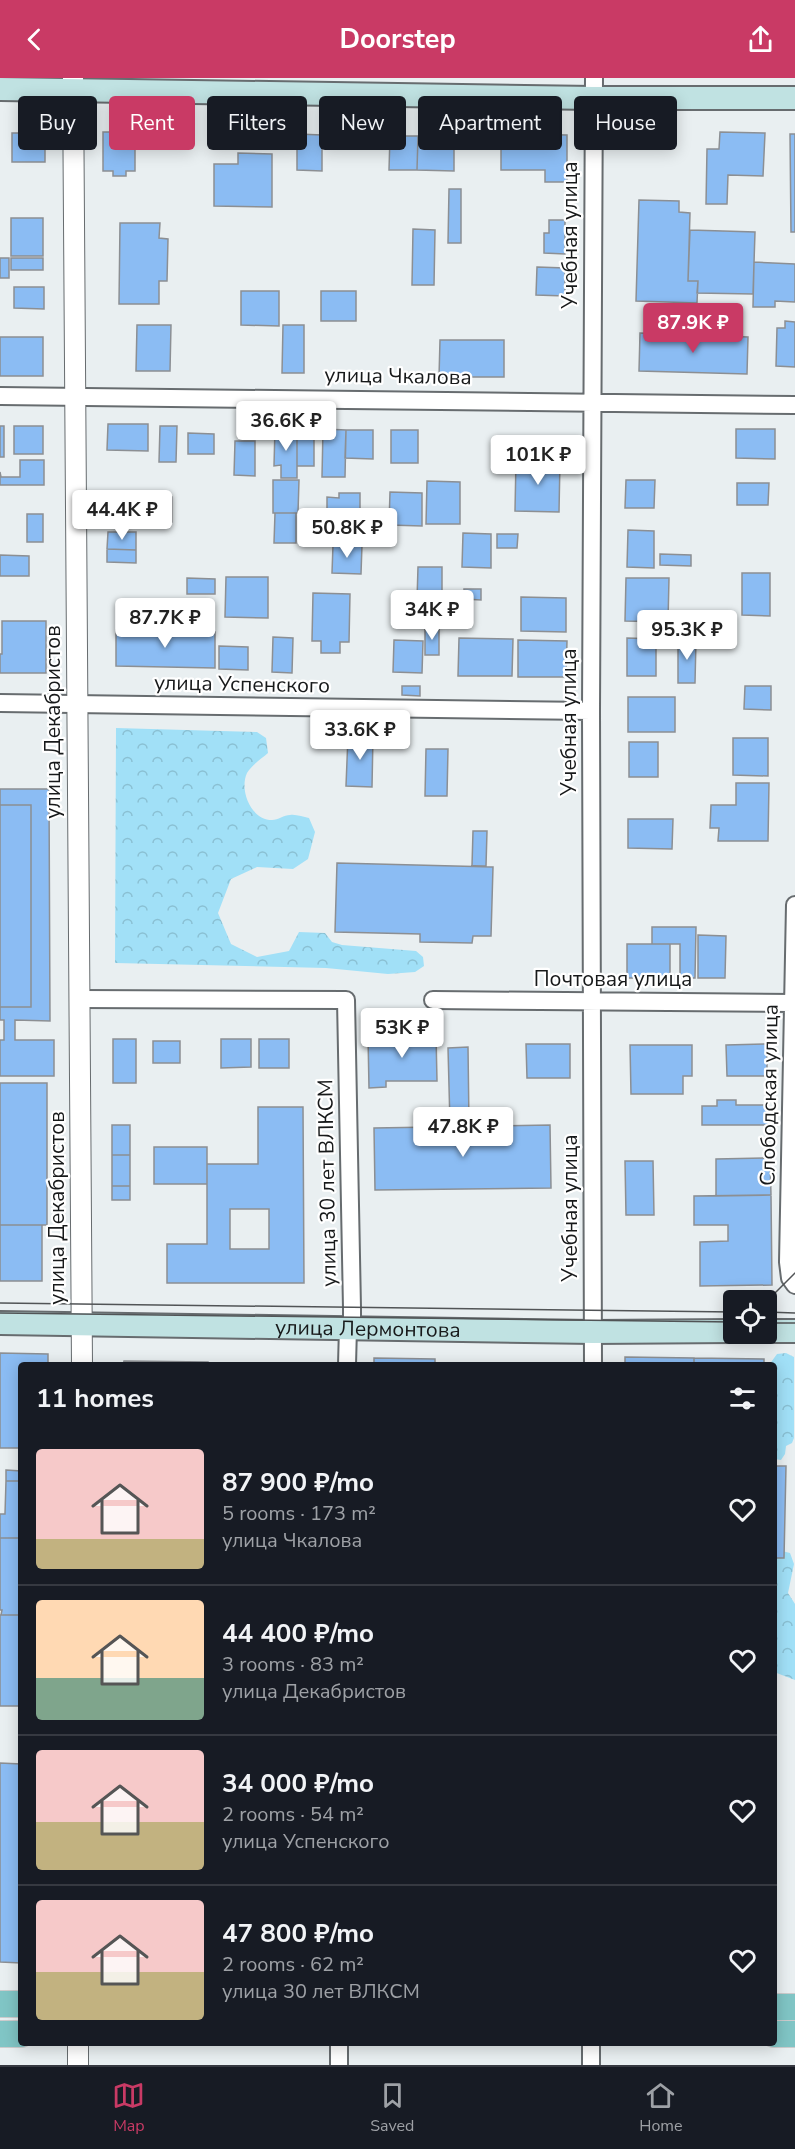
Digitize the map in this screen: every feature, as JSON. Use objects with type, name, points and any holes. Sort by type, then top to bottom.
[{"type":"main road","points":[[0,89],[73,84],[593,88],[795,98]]},
{"type":"main road","name":"улица Лермонтова","points":[[0,1323],[593,1332],[723,1331]]},
{"type":"main road","points":[[777,1331],[795,1331]]},
{"type":"main road","points":[[0,2004],[18,2004]]},
{"type":"main road","points":[[777,2007],[795,2007]]},
{"type":"main road","points":[[0,2034],[18,2034]]},
{"type":"main road","points":[[777,2034],[795,2034]]},
{"type":"street","name":"улица Декабристов","points":[[73,84],[82,1362]]},
{"type":"street","name":"Учебная улица","points":[[593,88],[591,402],[593,1362]]},
{"type":"street","name":"улица Чкалова","points":[[0,396],[795,405]]},
{"type":"street","name":"улица Успенского","points":[[0,704],[591,711]]},
{"type":"street","name":"Слободская улица","points":[[795,905],[788,1262],[790,1278],[795,1285]]},
{"type":"street","name":"Почтовая улица","points":[[433,1000],[592,1001],[794,992]]},
{"type":"street","name":"улица 30 лет ВЛКСМ","points":[[80,999],[346,1000],[352,1308],[352,1317],[348,1327],[347,1362]]},
{"type":"street","points":[[78,2046],[78,2065]]},
{"type":"street","points":[[339,2046],[339,2065]]},
{"type":"street","points":[[591,2046],[591,2065]]},
{"type":"green space","points":[[116,728],[257,732],[266,738],[268,753],[247,773],[245,780],[246,795],[253,810],[265,819],[272,820],[292,815],[309,818],[315,832],[308,859],[293,869],[257,867],[231,879],[218,913],[231,944],[257,957],[289,951],[299,932],[325,933],[332,942],[342,945],[416,951],[423,957],[424,966],[415,972],[388,974],[326,968],[115,963]]},
{"type":"green space","points":[[786,1353],[794,1357],[794,1438],[792,1443],[786,1446],[781,1460],[777,1459],[777,1362],[771,1362],[777,1354]]},
{"type":"green space","points":[[777,1550],[790,1553],[794,1564],[788,1593],[795,1604],[795,1680],[777,1673]]},
{"type":"building","points":[[103,132],[109,132],[109,150],[135,150],[135,171],[126,171],[126,176],[113,176],[113,171],[103,171]]},
{"type":"building","points":[[720,132],[765,133],[763,176],[728,175],[727,204],[706,204],[707,149],[719,149]]},
{"type":"building","points":[[12,133],[18,133],[18,150],[45,150],[45,162],[12,162]]},
{"type":"building","points":[[307,134],[319,135],[322,171],[297,170],[297,150],[307,150]]},
{"type":"building","points":[[790,134],[795,134],[795,232],[791,232]]},
{"type":"building","points":[[562,135],[567,135],[567,182],[545,182],[545,170],[501,170],[501,150],[562,150]]},
{"type":"building","points":[[406,136],[418,136],[417,170],[389,170],[390,150],[406,150]]},
{"type":"building","points":[[418,136],[418,150],[454,150],[454,171],[417,170]]},
{"type":"building","points":[[238,153],[272,154],[272,207],[214,206],[214,164],[238,164]]},
{"type":"building","points":[[449,189],[461,189],[461,243],[448,243]]},
{"type":"building","points":[[639,200],[679,201],[679,212],[690,213],[688,281],[698,281],[697,303],[636,301]]},
{"type":"building","points":[[11,218],[43,218],[43,256],[11,256]]},
{"type":"building","points":[[549,220],[565,220],[565,254],[544,253],[544,233],[549,233]]},
{"type":"building","points":[[120,223],[160,223],[159,238],[168,239],[167,281],[159,281],[159,304],[119,304]]},
{"type":"building","points":[[413,229],[435,230],[434,285],[412,285]]},
{"type":"building","points":[[690,230],[755,232],[753,294],[697,293],[698,281],[688,281]]},
{"type":"building","points":[[0,258],[9,258],[9,278],[0,278]]},
{"type":"building","points":[[11,258],[43,258],[43,270],[11,270]]},
{"type":"building","points":[[754,262],[795,264],[795,302],[775,301],[775,307],[753,307]]},
{"type":"building","points":[[537,267],[565,268],[565,296],[536,295]]},
{"type":"building","points":[[14,287],[44,287],[44,309],[14,308]]},
{"type":"building","points":[[241,291],[279,291],[279,326],[241,325]]},
{"type":"building","points":[[321,291],[356,291],[356,321],[321,321]]},
{"type":"building","points":[[785,321],[795,322],[795,367],[776,366],[777,328],[785,328]]},
{"type":"building","points":[[137,325],[171,325],[170,371],[136,371]]},
{"type":"building","points":[[283,325],[304,325],[304,373],[282,373]]},
{"type":"building","points":[[640,333],[748,337],[747,374],[639,371]]},
{"type":"building","points":[[0,337],[43,337],[43,376],[0,376]]},
{"type":"building","points":[[440,340],[504,340],[504,377],[439,377]]},
{"type":"building","points":[[108,424],[148,424],[148,451],[107,450]]},
{"type":"building","points":[[0,426],[4,426],[4,457],[0,457]]},
{"type":"building","points":[[14,426],[43,426],[43,454],[14,454]]},
{"type":"building","points":[[160,426],[177,426],[176,462],[159,462]]},
{"type":"building","points":[[275,428],[297,428],[297,478],[281,478],[281,465],[274,466]]},
{"type":"building","points":[[297,428],[314,428],[314,466],[297,466]]},
{"type":"building","points":[[323,429],[346,430],[345,477],[322,477]]},
{"type":"building","points":[[736,429],[775,429],[775,459],[736,458]]},
{"type":"building","points":[[346,430],[373,430],[373,459],[345,458]]},
{"type":"building","points":[[391,430],[418,430],[418,463],[391,463]]},
{"type":"building","points":[[188,433],[214,434],[214,454],[188,454]]},
{"type":"building","points":[[497,439],[505,439],[510,444],[508,455],[497,457],[492,452],[492,444]]},
{"type":"building","points":[[235,441],[255,441],[255,476],[234,475]]},
{"type":"building","points":[[20,460],[44,460],[44,485],[0,485],[0,472],[1,477],[20,477]]},
{"type":"building","points":[[516,460],[560,461],[559,512],[515,511]]},
{"type":"building","points":[[273,480],[299,480],[298,513],[273,513]]},
{"type":"building","points":[[626,480],[655,480],[654,508],[625,508]]},
{"type":"building","points":[[427,481],[460,482],[460,524],[426,524]]},
{"type":"building","points":[[737,483],[769,483],[768,505],[737,505]]},
{"type":"building","points":[[390,492],[422,493],[422,526],[389,525]]},
{"type":"building","points":[[339,493],[360,493],[360,509],[352,510],[352,519],[327,518],[327,497],[339,498]]},
{"type":"building","points":[[135,496],[172,497],[172,522],[134,521]]},
{"type":"building","points":[[275,513],[296,513],[296,543],[274,543]]},
{"type":"building","points":[[27,514],[43,514],[43,542],[27,542]]},
{"type":"building","points":[[317,519],[329,520],[328,543],[317,543]]},
{"type":"building","points":[[628,530],[654,531],[654,568],[627,567]]},
{"type":"building","points":[[108,532],[136,532],[136,550],[107,549]]},
{"type":"building","points":[[463,533],[491,534],[491,568],[462,567]]},
{"type":"building","points":[[497,534],[518,534],[517,548],[497,548]]},
{"type":"building","points":[[333,545],[362,545],[361,574],[332,573]]},
{"type":"building","points":[[107,549],[136,550],[136,563],[107,562]]},
{"type":"building","points":[[660,554],[691,555],[691,566],[660,565]]},
{"type":"building","points":[[0,555],[29,556],[29,576],[0,576]]},
{"type":"building","points":[[418,567],[442,567],[442,600],[417,600]]},
{"type":"building","points":[[742,573],[770,573],[770,616],[742,615]]},
{"type":"building","points":[[226,577],[268,577],[268,618],[225,617]]},
{"type":"building","points":[[187,578],[215,579],[215,594],[187,594]]},
{"type":"building","points":[[626,578],[669,578],[668,622],[625,621]]},
{"type":"building","points":[[464,589],[481,589],[481,600],[464,599]]},
{"type":"building","points":[[313,593],[350,594],[349,642],[340,642],[340,653],[321,653],[321,641],[312,641]]},
{"type":"building","points":[[443,595],[457,595],[457,614],[443,614]]},
{"type":"building","points":[[521,597],[566,598],[566,632],[521,631]]},
{"type":"building","points":[[2,621],[46,621],[46,673],[0,673]]},
{"type":"building","points":[[425,627],[439,627],[439,655],[425,655]]},
{"type":"building","points":[[116,630],[215,632],[215,668],[116,666]]},
{"type":"building","points":[[273,637],[293,638],[292,673],[272,672]]},
{"type":"building","points":[[459,638],[513,639],[512,676],[458,676]]},
{"type":"building","points":[[627,638],[656,639],[656,676],[627,676]]},
{"type":"building","points":[[394,640],[423,641],[422,673],[393,672]]},
{"type":"building","points":[[518,640],[567,641],[566,677],[518,677]]},
{"type":"building","points":[[678,640],[696,640],[695,683],[678,683]]},
{"type":"building","points":[[219,646],[248,647],[248,670],[219,669]]},
{"type":"building","points":[[402,686],[420,686],[420,696],[402,695]]},
{"type":"building","points":[[745,686],[771,686],[771,710],[744,709]]},
{"type":"building","points":[[628,697],[675,697],[675,732],[628,732]]},
{"type":"building","points":[[348,736],[373,736],[372,787],[346,786]]},
{"type":"building","points":[[733,738],[768,738],[768,776],[733,775]]},
{"type":"building","points":[[629,742],[658,742],[658,777],[629,777]]},
{"type":"building","points":[[426,749],[448,749],[447,796],[425,796]]},
{"type":"building","points":[[736,783],[769,783],[768,841],[718,841],[719,828],[710,828],[711,805],[736,805]]},
{"type":"building","points":[[0,789],[49,789],[50,1021],[15,1020],[15,1040],[54,1040],[54,1076],[0,1076],[0,1040],[4,1040],[4,1020],[0,1020],[0,1007],[31,1007],[31,805],[0,805]]},
{"type":"building","points":[[0,805],[31,805],[31,1007],[0,1007]]},
{"type":"building","points":[[628,819],[673,819],[672,849],[628,848]]},
{"type":"building","points":[[473,831],[487,831],[486,866],[472,866]]},
{"type":"building","points":[[337,863],[493,867],[491,936],[473,936],[472,943],[420,942],[420,934],[335,932]]},
{"type":"building","points":[[652,927],[696,927],[695,978],[680,978],[680,944],[652,944]]},
{"type":"building","points":[[698,935],[726,936],[725,978],[698,978]]},
{"type":"building","points":[[627,944],[670,944],[670,978],[627,978]]},
{"type":"building","points":[[436,1035],[437,1081],[386,1081],[386,1087],[369,1088],[368,1036]]},
{"type":"building","points":[[113,1039],[136,1039],[136,1083],[113,1083]]},
{"type":"building","points":[[221,1039],[251,1039],[251,1067],[221,1068]]},
{"type":"building","points":[[259,1039],[289,1039],[289,1068],[259,1068]]},
{"type":"building","points":[[153,1041],[180,1041],[180,1063],[153,1063]]},
{"type":"building","points":[[526,1044],[570,1044],[570,1078],[527,1078]]},
{"type":"building","points":[[767,1044],[767,1076],[727,1076],[726,1045]]},
{"type":"building","points":[[630,1045],[692,1045],[692,1076],[683,1076],[683,1094],[631,1094]]},
{"type":"building","points":[[468,1047],[469,1124],[450,1124],[448,1048]]},
{"type":"building","points":[[0,1083],[47,1083],[47,1225],[0,1225]]},
{"type":"building","points":[[717,1100],[736,1100],[736,1105],[768,1105],[769,1125],[702,1125],[702,1106],[717,1106]]},
{"type":"building","points":[[258,1107],[303,1107],[304,1283],[167,1283],[167,1244],[207,1244],[207,1164],[258,1164]],"holes":[[[230,1209],[269,1209],[269,1249],[230,1249]]]},
{"type":"building","points":[[112,1125],[130,1125],[130,1155],[112,1155]]},
{"type":"building","points":[[550,1125],[551,1188],[375,1190],[374,1128]]},
{"type":"building","points":[[154,1147],[207,1147],[207,1184],[154,1184]]},
{"type":"building","points":[[112,1155],[130,1155],[130,1186],[112,1186]]},
{"type":"building","points":[[770,1158],[771,1195],[716,1196],[716,1159]]},
{"type":"building","points":[[625,1161],[653,1161],[654,1215],[626,1215]]},
{"type":"building","points":[[112,1186],[130,1186],[130,1200],[112,1200]]},
{"type":"building","points":[[771,1195],[772,1285],[700,1286],[700,1242],[728,1241],[728,1225],[694,1225],[694,1196]]},
{"type":"building","points":[[0,1225],[42,1225],[42,1281],[0,1281]]},
{"type":"building","points":[[0,1353],[48,1354],[48,1362],[18,1362],[18,1448],[0,1448]]},
{"type":"building","points":[[625,1357],[694,1358],[694,1362],[625,1362]]},
{"type":"building","points":[[374,1358],[435,1359],[435,1362],[374,1362]]},
{"type":"building","points":[[694,1358],[764,1359],[764,1362],[694,1362]]},
{"type":"building","points":[[124,1361],[208,1362],[124,1362]]},
{"type":"building","points":[[777,1466],[786,1466],[784,1558],[777,1558]]},
{"type":"building","points":[[6,1470],[18,1471],[18,1481],[6,1481]]},
{"type":"building","points":[[6,1481],[18,1481],[18,1538],[0,1538],[0,1514],[5,1514]]},
{"type":"building","points":[[0,1538],[18,1538],[18,1615],[1,1615],[2,1610],[0,1610]]},
{"type":"building","points":[[0,1615],[18,1615],[18,1706],[0,1706]]},
{"type":"building","points":[[0,1763],[18,1764],[18,1963],[0,1962]]},
{"type":"tram line","points":[[777,1291],[795,1273]]},
{"type":"tram line","points":[[0,1303],[723,1312]]},
{"type":"tram line","points":[[777,1312],[795,1313]]},
{"type":"tram line","points":[[0,1313],[723,1322]]},
{"type":"tram line","points":[[777,1323],[795,1323]]}]
